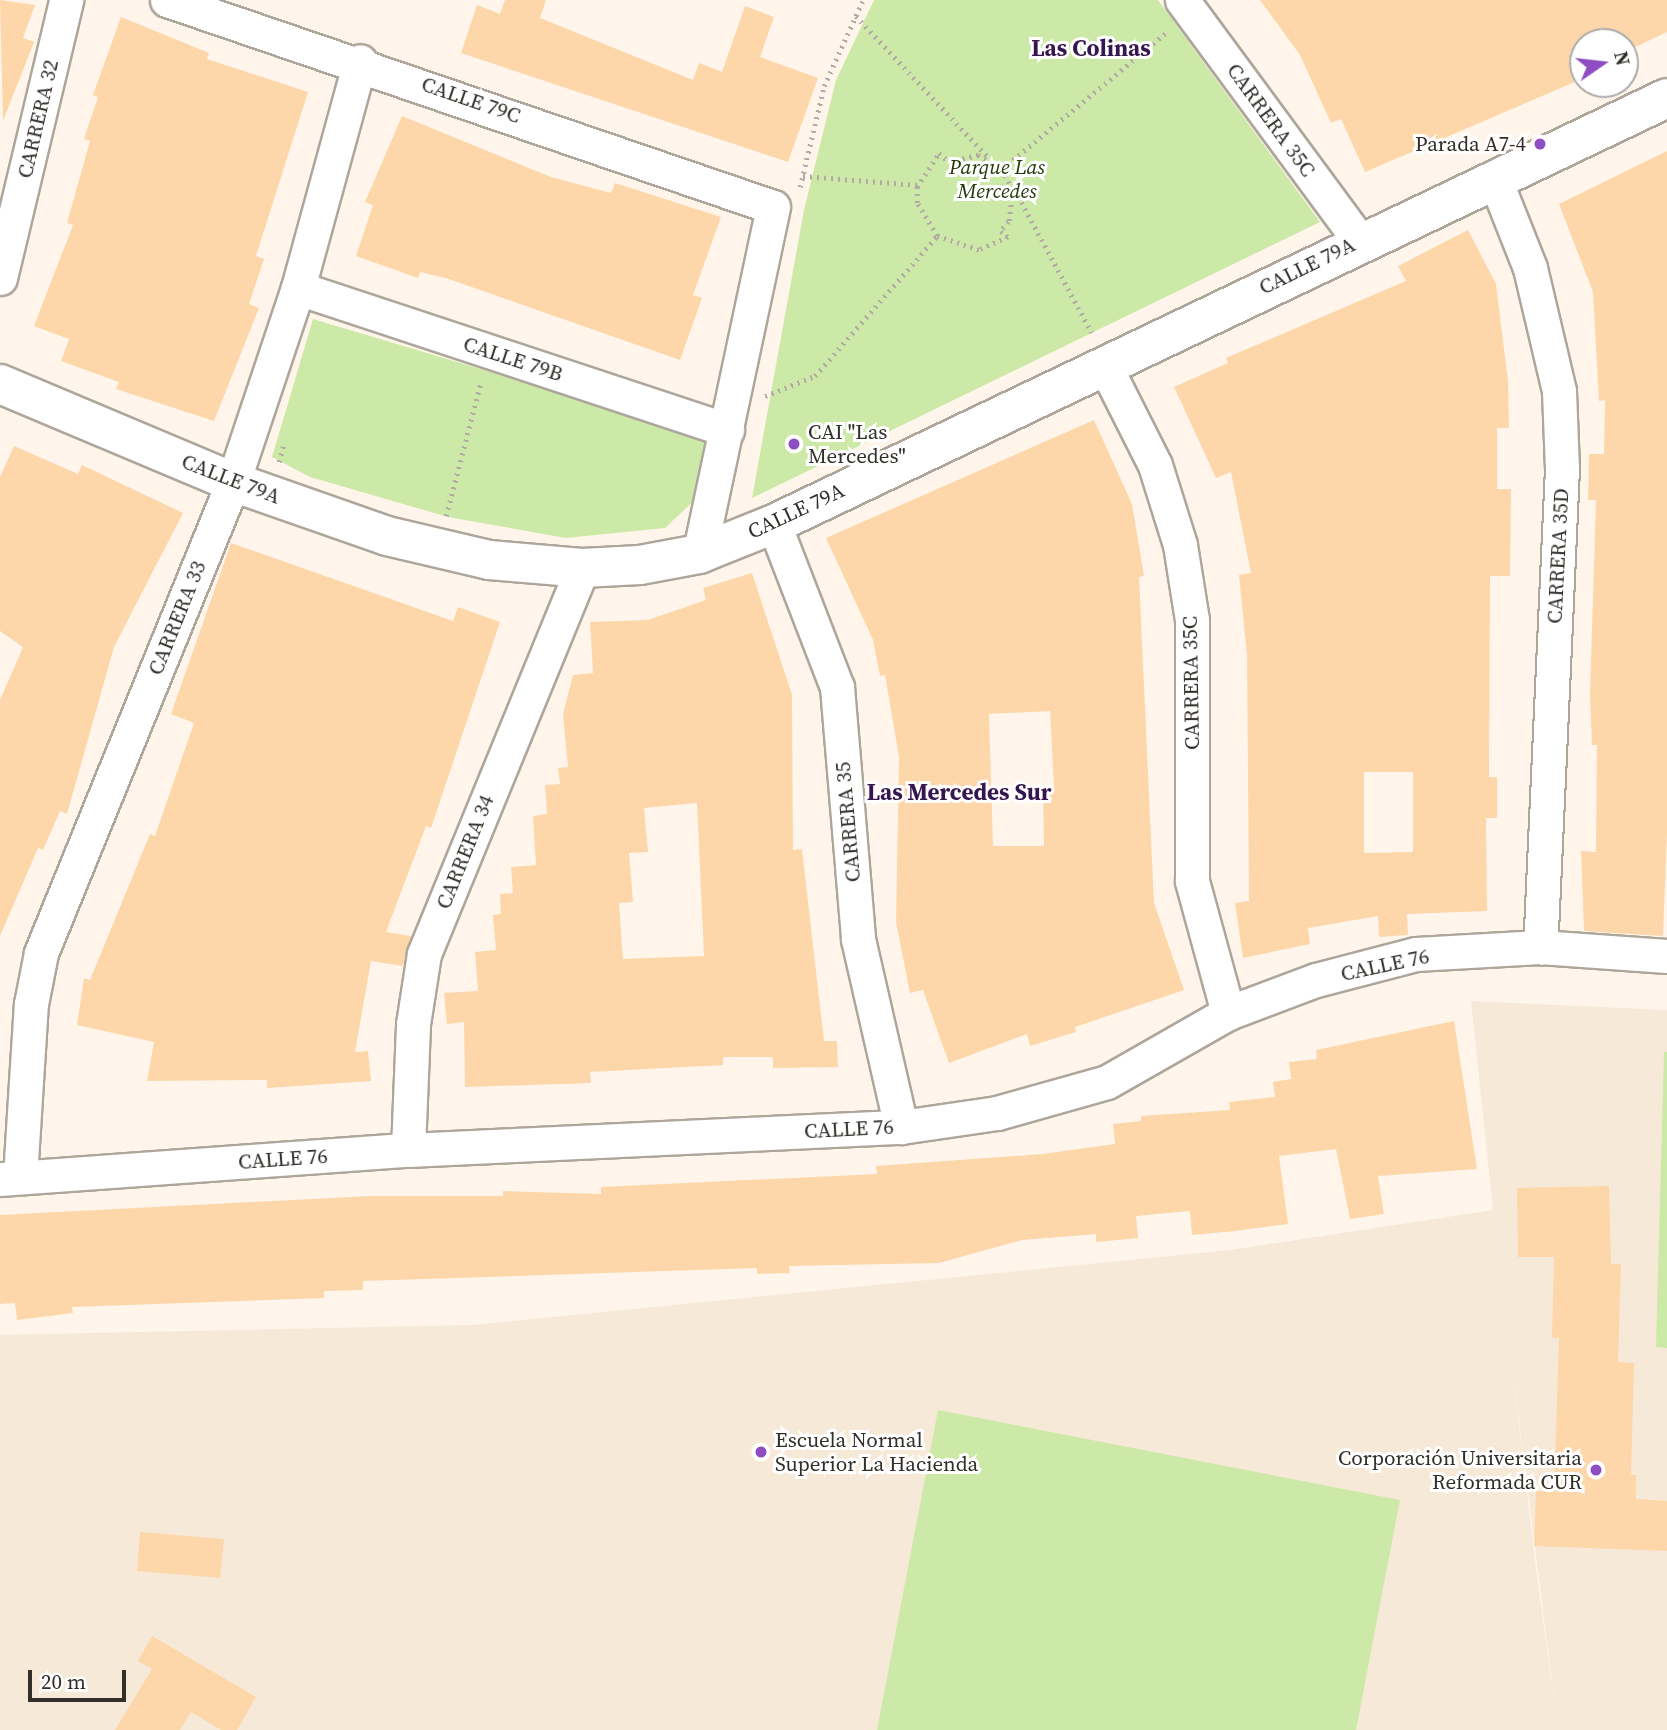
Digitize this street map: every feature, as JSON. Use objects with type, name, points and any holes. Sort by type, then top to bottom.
[{"type":"street","name":"CARRERA 32","points":[[0,278],[66,0]]},
{"type":"street","name":"CALLE 79C","points":[[167,0],[360,61],[773,207],[727,430]]},
{"type":"street","name":"CARRERA 35C","points":[[1187,11],[1360,241]]},
{"type":"street","name":"CARRERA 33","points":[[10,1178],[31,1004],[41,953],[233,482],[298,288],[360,61]]},
{"type":"street","name":"CALLE 79A","points":[[0,384],[233,482],[387,537],[489,560],[582,568],[699,554],[774,524],[1100,353],[1360,241],[1667,98]]},
{"type":"street","name":"CARRERA 35D","points":[[1494,177],[1530,268],[1559,391],[1562,468],[1540,947]]},
{"type":"street","name":"CALLE 79B","points":[[298,288],[727,430]]},
{"type":"street","name":"CARRERA 35C","points":[[1100,353],[1155,465],[1180,545],[1192,620],[1192,881],[1228,1013]]},
{"type":"street","points":[[699,554],[727,430]]},
{"type":"street","name":"CARRERA 35","points":[[774,524],[837,687],[858,939],[901,1127]]},
{"type":"street","name":"CARRERA 34","points":[[408,1150],[413,1024],[424,954],[582,568]]},
{"type":"street","name":"CALLE 76","points":[[10,1178],[408,1150],[901,1127],[997,1113],[1107,1082],[1228,1013],[1316,980],[1416,954],[1540,947],[1667,956]]},
{"type":"path","points":[[1002,169],[1187,11]]},
{"type":"path","points":[[856,16],[1002,169],[1100,353]]},
{"type":"path","points":[[991,160],[978,155],[949,162],[939,153],[918,185],[917,203],[937,236],[979,250],[1008,237],[1001,230],[1013,205],[1009,180]]},
{"type":"path","points":[[803,176],[918,185]]},
{"type":"path","points":[[758,399],[815,376],[937,236]]},
{"type":"path","points":[[442,529],[483,374]]},
{"type":"path","points":[[276,473],[286,435]]},
{"type":"shaded area","name":"Escuela Normal Superior La Hacienda","points":[[1471,1001],[1667,1010],[1667,1730],[0,1730],[0,1335],[472,1325],[1230,1250],[1493,1210]],"holes":[[[1511,1356],[1556,1714],[1536,1569]]]},
{"type":"green space","name":"Parque Las Mercedes","points":[[874,0],[1158,0],[1320,222],[752,498],[804,210],[836,80]]},
{"type":"green space","points":[[313,319],[708,437],[699,496],[665,528],[566,538],[448,517],[310,477],[272,457]]},
{"type":"green space","points":[[1664,1052],[1667,1052],[1667,1348],[1656,1347]]},
{"type":"green space","points":[[938,1410],[1400,1500],[1356,1730],[877,1730]]},
{"type":"building","points":[[0,0],[35,5],[23,38],[34,42],[3,121]]},
{"type":"building","points":[[505,0],[546,0],[540,18],[693,80],[699,63],[722,72],[745,6],[774,17],[760,57],[818,78],[788,162],[461,53],[477,5],[500,14]]},
{"type":"building","points":[[1260,0],[1667,0],[1667,32],[1639,45],[1639,28],[1569,28],[1569,84],[1365,172],[1341,119],[1331,123],[1300,55]]},
{"type":"building","points":[[121,17],[209,53],[207,59],[308,92],[256,256],[264,259],[249,304],[259,308],[214,421],[116,389],[119,382],[61,361],[69,339],[34,326],[73,225],[67,223],[90,141],[84,139],[98,97],[93,95]]},
{"type":"building","points":[[402,116],[551,177],[611,193],[615,183],[721,217],[693,295],[702,298],[680,360],[446,278],[420,272],[418,278],[356,256],[373,205],[365,202]]},
{"type":"building","points":[[1667,151],[1667,833],[1663,936],[1584,931],[1581,851],[1596,852],[1597,745],[1592,745],[1590,694],[1596,500],[1588,500],[1589,454],[1604,454],[1605,400],[1599,401],[1593,292],[1559,204]]},
{"type":"building","points":[[1468,230],[1496,284],[1508,381],[1509,428],[1497,428],[1497,489],[1511,489],[1510,576],[1490,576],[1489,777],[1497,777],[1497,818],[1486,818],[1487,911],[1407,914],[1408,935],[1379,937],[1378,916],[1308,928],[1310,944],[1243,958],[1235,903],[1249,901],[1247,655],[1239,575],[1251,573],[1231,472],[1216,478],[1174,387],[1228,363],[1226,358],[1406,281],[1398,266]],"holes":[[[1364,772],[1413,772],[1413,852],[1364,853]]]},
{"type":"building","points":[[1094,420],[1132,504],[1144,576],[1139,577],[1154,903],[1184,990],[1075,1027],[1076,1032],[1030,1046],[1027,1034],[949,1063],[923,990],[910,993],[896,922],[899,757],[885,675],[880,676],[873,640],[826,538]],"holes":[[[1050,711],[1054,788],[1043,788],[1044,846],[993,846],[989,714]]]},
{"type":"building","points":[[14,446],[78,474],[82,465],[183,513],[114,647],[67,814],[60,811],[43,850],[38,848],[0,936],[0,700],[23,647],[0,631],[0,477]]},
{"type":"building","points":[[231,543],[453,621],[458,607],[500,622],[431,828],[426,826],[386,932],[411,936],[403,966],[371,961],[355,1052],[368,1051],[371,1081],[267,1088],[267,1080],[147,1081],[154,1042],[77,1025],[84,978],[90,980],[150,834],[155,836],[194,723],[171,714]]},
{"type":"building","points":[[752,573],[792,695],[793,850],[802,849],[824,1041],[837,1041],[838,1067],[773,1068],[773,1057],[723,1057],[723,1065],[590,1072],[591,1083],[465,1087],[464,1022],[447,1024],[444,993],[478,991],[475,952],[496,950],[493,915],[501,914],[500,894],[513,893],[511,867],[536,865],[533,816],[547,814],[545,785],[560,784],[558,768],[568,767],[563,714],[573,675],[593,673],[590,622],[648,620],[706,600],[703,588]],"holes":[[[697,803],[704,956],[623,959],[619,903],[633,902],[629,853],[648,852],[644,808]]]},
{"type":"building","points":[[1454,1021],[1477,1169],[1378,1176],[1384,1214],[1350,1219],[1336,1149],[1279,1156],[1288,1224],[1235,1231],[1192,1235],[1190,1211],[1136,1216],[1138,1238],[1096,1242],[1096,1234],[1022,1240],[939,1263],[789,1266],[790,1273],[757,1274],[757,1268],[363,1281],[363,1290],[324,1291],[324,1298],[72,1307],[73,1313],[17,1320],[15,1303],[0,1304],[0,1215],[370,1196],[503,1196],[503,1191],[601,1194],[601,1187],[877,1174],[876,1166],[1043,1154],[1115,1144],[1113,1124],[1141,1121],[1141,1116],[1230,1110],[1229,1102],[1275,1097],[1273,1082],[1291,1079],[1289,1062],[1317,1059],[1316,1050]]},
{"type":"building","points":[[1609,1186],[1611,1264],[1621,1264],[1618,1362],[1634,1363],[1631,1475],[1636,1475],[1636,1499],[1667,1501],[1667,1551],[1534,1546],[1536,1491],[1554,1492],[1559,1338],[1552,1338],[1554,1257],[1518,1257],[1517,1188]]},
{"type":"building","points":[[140,1532],[224,1539],[220,1578],[137,1571]]},
{"type":"building","points":[[152,1636],[256,1697],[237,1730],[221,1730],[191,1712],[180,1730],[115,1730],[152,1669],[138,1661]]},
{"type":"place","name":"Parada A7-4","points":[[1540,144]]},
{"type":"place","name":"CAI \"Las Mercedes\"","points":[[794,444]]},
{"type":"place","name":"Escuela Normal Superior La Hacienda","points":[[761,1452]]},
{"type":"place","name":"Corporación Universitaria Reformada CUR","points":[[1596,1470]]},
{"type":"district","name":"Las Colinas","points":[[1091,48]]},
{"type":"district","name":"Las Mercedes Sur","points":[[959,792]]}]
